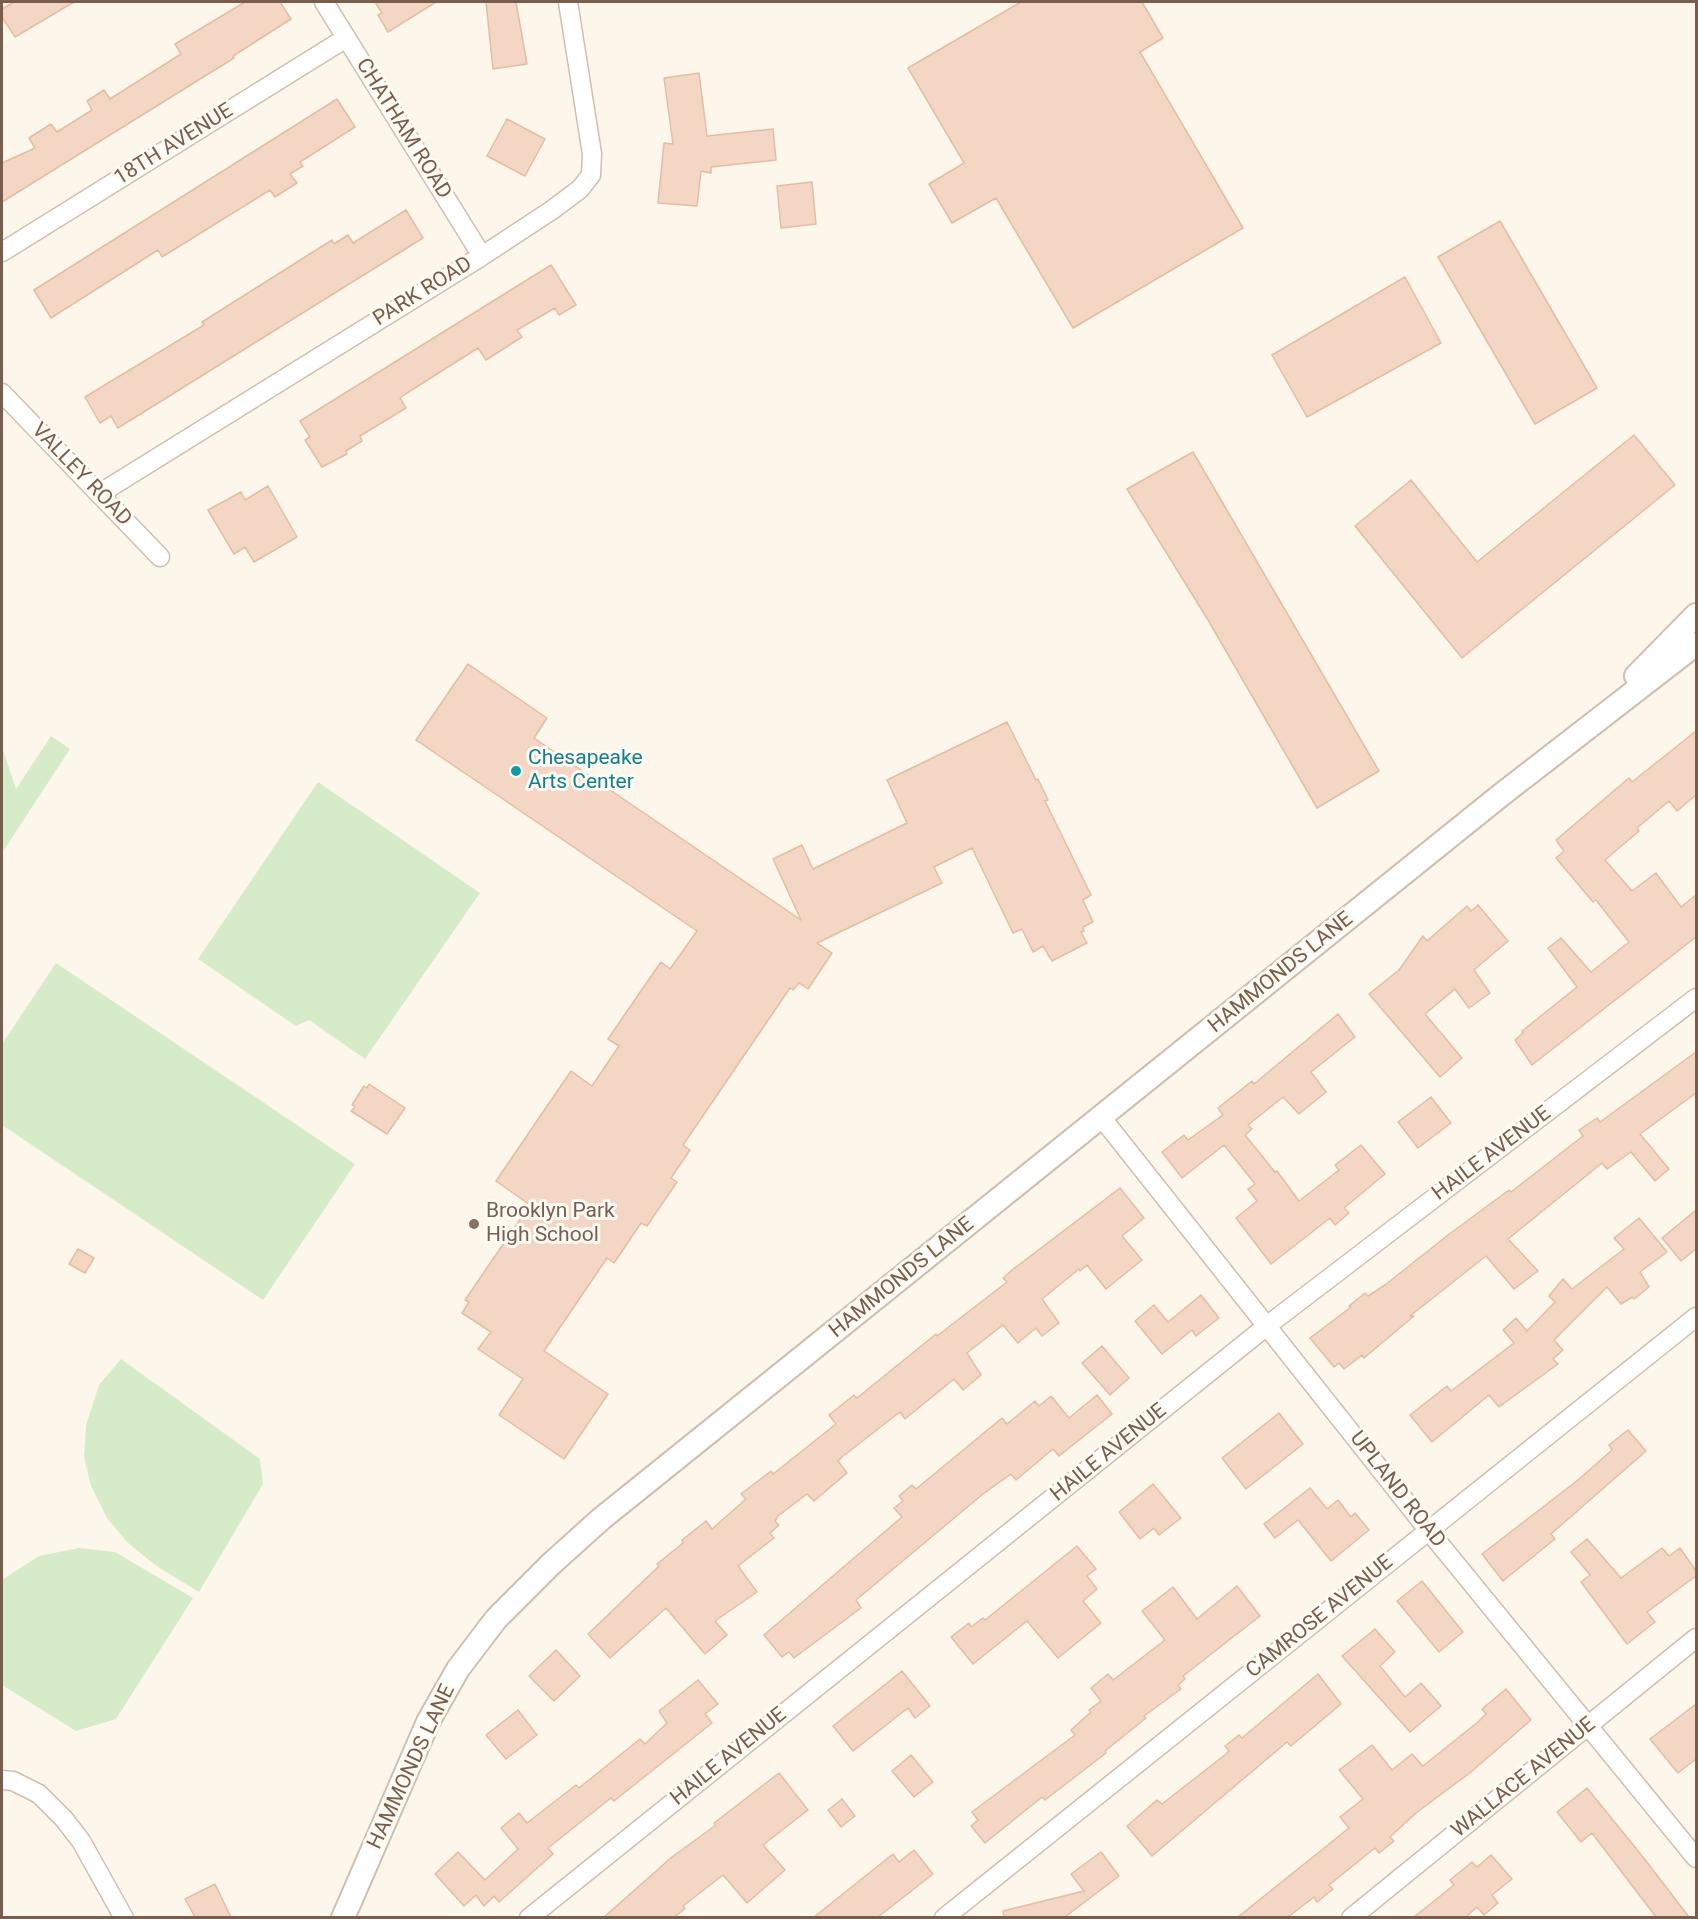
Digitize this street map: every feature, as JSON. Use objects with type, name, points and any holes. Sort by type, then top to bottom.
[{"type":"street","name":"CHATHAM ROAD","points":[[324,2],[482,256]]},
{"type":"street","name":"PARK ROAD","points":[[99,494],[482,256],[580,189],[591,175],[592,154],[568,2]]},
{"type":"street","name":"18TH AVENUE","points":[[2,252],[346,38]]},
{"type":"street","name":"VALLEY ROAD","points":[[2,393],[160,557]]},
{"type":"street","name":"HAMMONDS LANE","points":[[1578,735],[1696,615]]},
{"type":"street","name":"HAMMONDS LANE","points":[[343,1917],[428,1722],[458,1669],[496,1619],[551,1564],[601,1519],[1578,735],[1696,644]]},
{"type":"street","name":"HAILE AVENUE","points":[[529,1917],[1268,1325],[1696,998]]},
{"type":"street","name":"UPLAND ROAD","points":[[1102,1118],[1429,1531],[1696,1858]]},
{"type":"street","name":"CAMROSE AVENUE","points":[[944,1917],[1696,1317]]},
{"type":"street","name":"WALLACE AVENUE","points":[[1351,1917],[1696,1638]]},
{"type":"street","points":[[2,1780],[13,1781],[39,1794],[64,1819],[81,1840],[124,1917]]},
{"type":"green space","points":[[51,736],[70,749],[2,853],[2,747],[16,789]]},
{"type":"green space","points":[[318,782],[480,893],[365,1059],[309,1020],[296,1026],[198,959]]},
{"type":"green space","points":[[56,963],[355,1164],[263,1300],[2,1125],[2,1044]]},
{"type":"green space","points":[[121,1359],[260,1459],[263,1484],[199,1592],[155,1565],[127,1542],[107,1518],[91,1486],[84,1457],[86,1425],[99,1385]]},
{"type":"green space","points":[[79,1548],[115,1552],[193,1598],[116,1719],[76,1731],[2,1685],[2,1580],[39,1556]]},
{"type":"building","points":[[14,2],[74,2],[15,37],[2,17],[2,9]]},
{"type":"building","points":[[245,2],[280,2],[291,19],[233,56],[234,58],[2,202],[2,163],[35,148],[29,138],[51,124],[57,132],[92,110],[87,101],[104,90],[110,99],[181,54],[175,44]]},
{"type":"building","points":[[375,2],[436,2],[388,32],[378,15],[382,13]]},
{"type":"building","points":[[486,2],[516,2],[527,64],[493,69]]},
{"type":"building","points":[[1021,2],[1142,2],[1163,38],[1140,52],[1243,228],[1073,328],[996,198],[952,223],[929,184],[964,163],[908,68]]},
{"type":"building","points":[[699,73],[707,136],[773,129],[776,160],[711,167],[711,173],[701,171],[697,206],[658,203],[664,143],[673,144],[664,78]]},
{"type":"building","points":[[337,99],[355,127],[300,162],[303,166],[290,174],[297,183],[275,197],[270,190],[162,257],[158,250],[51,318],[34,290]]},
{"type":"building","points":[[507,119],[545,139],[525,176],[487,156]]},
{"type":"building","points":[[812,182],[816,224],[781,228],[777,186]]},
{"type":"building","points":[[406,210],[423,238],[118,428],[111,416],[100,423],[85,397],[204,325],[202,322],[332,240],[334,244],[348,235],[353,243]]},
{"type":"building","points":[[1500,221],[1597,388],[1535,424],[1438,257]]},
{"type":"building","points":[[551,265],[576,305],[559,315],[555,308],[517,330],[522,337],[486,360],[478,348],[407,393],[400,398],[406,408],[360,436],[362,441],[346,451],[347,454],[322,467],[305,440],[310,437],[300,421]]},
{"type":"building","points":[[1405,277],[1441,343],[1307,417],[1272,355]]},
{"type":"building","points":[[1634,435],[1675,485],[1462,658],[1355,526],[1411,480],[1477,562]]},
{"type":"building","points":[[1193,452],[1379,771],[1317,808],[1208,620],[1127,489]]},
{"type":"building","points":[[268,486],[297,537],[254,562],[245,547],[234,554],[208,510],[241,492],[245,500]]},
{"type":"building","points":[[468,664],[547,718],[534,738],[801,920],[773,859],[802,845],[813,869],[907,823],[887,780],[1007,722],[1036,780],[1038,779],[1048,800],[1045,801],[1091,895],[1083,900],[1093,922],[1083,927],[1084,931],[1081,932],[1087,943],[1052,961],[1043,946],[1033,952],[1022,929],[1013,933],[972,848],[934,867],[942,883],[817,943],[832,953],[808,989],[799,983],[793,990],[790,988],[683,1145],[690,1150],[671,1178],[677,1182],[647,1226],[641,1223],[614,1263],[607,1258],[544,1351],[608,1394],[564,1459],[499,1415],[523,1379],[478,1349],[491,1332],[462,1313],[469,1302],[465,1300],[530,1205],[496,1181],[571,1071],[592,1086],[619,1046],[608,1039],[661,962],[670,969],[697,931],[416,740]]},
{"type":"building","points":[[1696,731],[1696,795],[1677,811],[1669,801],[1637,828],[1639,831],[1605,860],[1632,891],[1656,873],[1681,907],[1696,895],[1696,937],[1532,1065],[1515,1040],[1523,1033],[1522,1031],[1577,987],[1548,948],[1561,938],[1591,972],[1629,942],[1596,900],[1593,902],[1556,858],[1564,851],[1556,840],[1629,778],[1632,782]]},
{"type":"building","points":[[1478,905],[1508,941],[1474,970],[1490,993],[1469,1008],[1455,989],[1425,1014],[1462,1058],[1440,1077],[1369,994],[1399,970],[1423,936],[1427,941],[1467,906],[1471,911]]},
{"type":"building","points":[[1338,1014],[1355,1037],[1311,1072],[1326,1092],[1299,1114],[1283,1097],[1248,1125],[1252,1129],[1245,1135],[1275,1172],[1277,1171],[1299,1201],[1339,1170],[1335,1165],[1361,1145],[1385,1174],[1344,1208],[1349,1213],[1335,1225],[1330,1218],[1271,1264],[1236,1218],[1257,1201],[1248,1189],[1255,1184],[1224,1145],[1182,1178],[1162,1152],[1184,1135],[1188,1140],[1223,1115],[1218,1108],[1252,1081],[1254,1084]]},
{"type":"building","points":[[1696,1052],[1696,1093],[1640,1134],[1669,1169],[1655,1181],[1631,1152],[1607,1169],[1602,1163],[1508,1239],[1538,1271],[1514,1289],[1486,1256],[1410,1316],[1414,1316],[1364,1358],[1362,1355],[1344,1369],[1339,1363],[1334,1367],[1310,1338],[1351,1307],[1349,1306],[1365,1293],[1368,1296],[1385,1285],[1448,1235],[1509,1190],[1511,1192],[1583,1136],[1579,1130],[1597,1118],[1600,1122]]},
{"type":"building","points":[[369,1084],[405,1108],[387,1134],[351,1111],[355,1107],[352,1105],[364,1086],[367,1088]]},
{"type":"building","points":[[1431,1097],[1451,1123],[1418,1148],[1398,1122]]},
{"type":"building","points":[[1120,1188],[1144,1218],[1122,1236],[1142,1260],[1106,1289],[1087,1265],[1080,1271],[1079,1269],[1042,1299],[1059,1323],[1042,1336],[1036,1328],[1018,1343],[1003,1325],[967,1353],[981,1375],[963,1390],[954,1379],[905,1419],[900,1412],[842,1457],[838,1461],[847,1473],[814,1501],[807,1494],[778,1516],[775,1521],[779,1525],[770,1533],[774,1538],[738,1566],[757,1592],[715,1621],[727,1635],[705,1654],[666,1608],[610,1658],[588,1634],[659,1566],[657,1564],[683,1543],[682,1540],[706,1521],[712,1529],[746,1499],[741,1494],[771,1471],[773,1474],[836,1424],[829,1415],[854,1395],[857,1398],[936,1334],[937,1336],[1007,1282],[1003,1278],[1012,1270]]},
{"type":"building","points":[[1696,1210],[1696,1249],[1681,1261],[1662,1238]]},
{"type":"building","points":[[1639,1218],[1667,1252],[1640,1272],[1649,1287],[1634,1299],[1632,1297],[1621,1304],[1607,1287],[1554,1340],[1563,1350],[1553,1359],[1558,1364],[1499,1407],[1489,1395],[1432,1442],[1410,1415],[1447,1386],[1451,1391],[1514,1343],[1503,1330],[1516,1318],[1527,1331],[1555,1302],[1549,1296],[1563,1279],[1572,1289],[1624,1249],[1614,1238]]},
{"type":"building","points":[[78,1249],[94,1258],[85,1273],[69,1264]]},
{"type":"building","points":[[1201,1295],[1219,1318],[1196,1336],[1192,1330],[1162,1354],[1135,1321],[1154,1305],[1168,1322]]},
{"type":"building","points":[[1102,1346],[1129,1378],[1110,1395],[1082,1363]]},
{"type":"building","points":[[1097,1395],[1112,1414],[1059,1456],[1053,1449],[1016,1480],[1011,1474],[983,1494],[856,1600],[861,1608],[794,1658],[789,1652],[782,1657],[764,1635],[902,1517],[894,1508],[903,1501],[899,1496],[912,1485],[916,1489],[1002,1418],[1007,1424],[1035,1401],[1039,1406],[1051,1396],[1069,1418]]},
{"type":"building","points":[[1279,1413],[1303,1444],[1246,1489],[1222,1458]]},
{"type":"building","points":[[1628,1430],[1646,1451],[1551,1534],[1555,1539],[1503,1581],[1482,1554],[1578,1480],[1612,1450],[1609,1445]]},
{"type":"building","points":[[1153,1484],[1181,1518],[1159,1535],[1154,1528],[1140,1539],[1119,1512]]},
{"type":"building","points":[[1310,1488],[1327,1509],[1338,1500],[1351,1517],[1355,1513],[1369,1530],[1331,1561],[1298,1520],[1275,1538],[1264,1524]]},
{"type":"building","points":[[1587,1539],[1621,1578],[1662,1548],[1669,1556],[1680,1548],[1696,1571],[1696,1576],[1647,1612],[1655,1622],[1627,1644],[1581,1582],[1590,1575],[1571,1552]]},
{"type":"building","points":[[1077,1546],[1096,1569],[1087,1576],[1097,1589],[1083,1601],[1101,1623],[1058,1658],[1027,1621],[973,1664],[951,1637],[969,1623],[971,1627],[983,1618],[985,1620]]},
{"type":"building","points":[[1422,1581],[1463,1632],[1439,1652],[1397,1601]]},
{"type":"building","points":[[1237,1586],[1260,1616],[1183,1676],[1185,1679],[1178,1685],[1181,1689],[1144,1716],[1146,1718],[1105,1751],[1106,1753],[1045,1800],[1042,1797],[985,1843],[971,1826],[978,1820],[972,1812],[1075,1735],[1071,1730],[1091,1712],[1089,1710],[1101,1701],[1091,1688],[1108,1674],[1113,1680],[1165,1640],[1142,1611],[1173,1587],[1197,1619]]},
{"type":"building","points":[[1375,1629],[1395,1652],[1380,1666],[1405,1697],[1421,1683],[1441,1706],[1410,1732],[1342,1656]]},
{"type":"building","points":[[556,1650],[580,1676],[554,1701],[529,1676]]},
{"type":"building","points":[[902,1671],[930,1706],[915,1718],[908,1708],[853,1751],[833,1726]]},
{"type":"building","points":[[1318,1674],[1341,1704],[1291,1746],[1287,1742],[1152,1856],[1127,1826],[1157,1800],[1162,1804],[1226,1754],[1229,1751],[1225,1746],[1239,1735],[1242,1738]]},
{"type":"building","points":[[698,1680],[718,1704],[705,1714],[712,1723],[614,1801],[611,1798],[548,1848],[553,1854],[499,1902],[494,1896],[484,1906],[476,1895],[464,1906],[435,1874],[458,1852],[485,1880],[518,1849],[501,1828],[519,1813],[527,1823],[576,1785],[579,1788],[640,1739],[645,1744],[667,1723],[659,1711]]},
{"type":"building","points":[[1506,1689],[1531,1720],[1471,1772],[1416,1813],[1390,1837],[1394,1841],[1379,1853],[1375,1848],[1329,1885],[1333,1889],[1317,1902],[1314,1897],[1288,1917],[1238,1917],[1349,1828],[1340,1817],[1363,1799],[1339,1770],[1372,1745],[1392,1770],[1412,1754],[1423,1766],[1478,1722],[1486,1714],[1482,1709]]},
{"type":"building","points":[[1696,1704],[1696,1759],[1678,1773],[1650,1739]]},
{"type":"building","points":[[518,1710],[537,1735],[506,1759],[486,1735]]},
{"type":"building","points":[[911,1755],[933,1782],[914,1797],[892,1771]]},
{"type":"building","points":[[779,1773],[808,1810],[763,1845],[785,1870],[747,1903],[723,1875],[683,1906],[685,1909],[674,1917],[604,1917],[672,1857],[716,1825],[714,1823]]},
{"type":"building","points":[[1587,1788],[1689,1917],[1656,1917],[1592,1833],[1581,1842],[1557,1812]]},
{"type":"building","points":[[842,1799],[855,1816],[841,1827],[828,1810]]},
{"type":"building","points":[[914,1850],[933,1874],[878,1917],[814,1917],[893,1854],[899,1862]]},
{"type":"building","points":[[1101,1852],[1119,1876],[1065,1917],[1004,1917],[1003,1911],[1084,1891],[1071,1874]]},
{"type":"building","points":[[1491,1855],[1512,1879],[1492,1895],[1498,1903],[1484,1915],[1477,1907],[1466,1917],[1414,1917],[1454,1885],[1450,1880],[1472,1862],[1477,1867]]},
{"type":"building","points":[[215,1884],[231,1917],[195,1917],[185,1899]]},
{"type":"place","name":"Chesapeake Arts Center","points":[[516,771]]},
{"type":"place","name":"Brooklyn Park High School","points":[[474,1224]]}]
